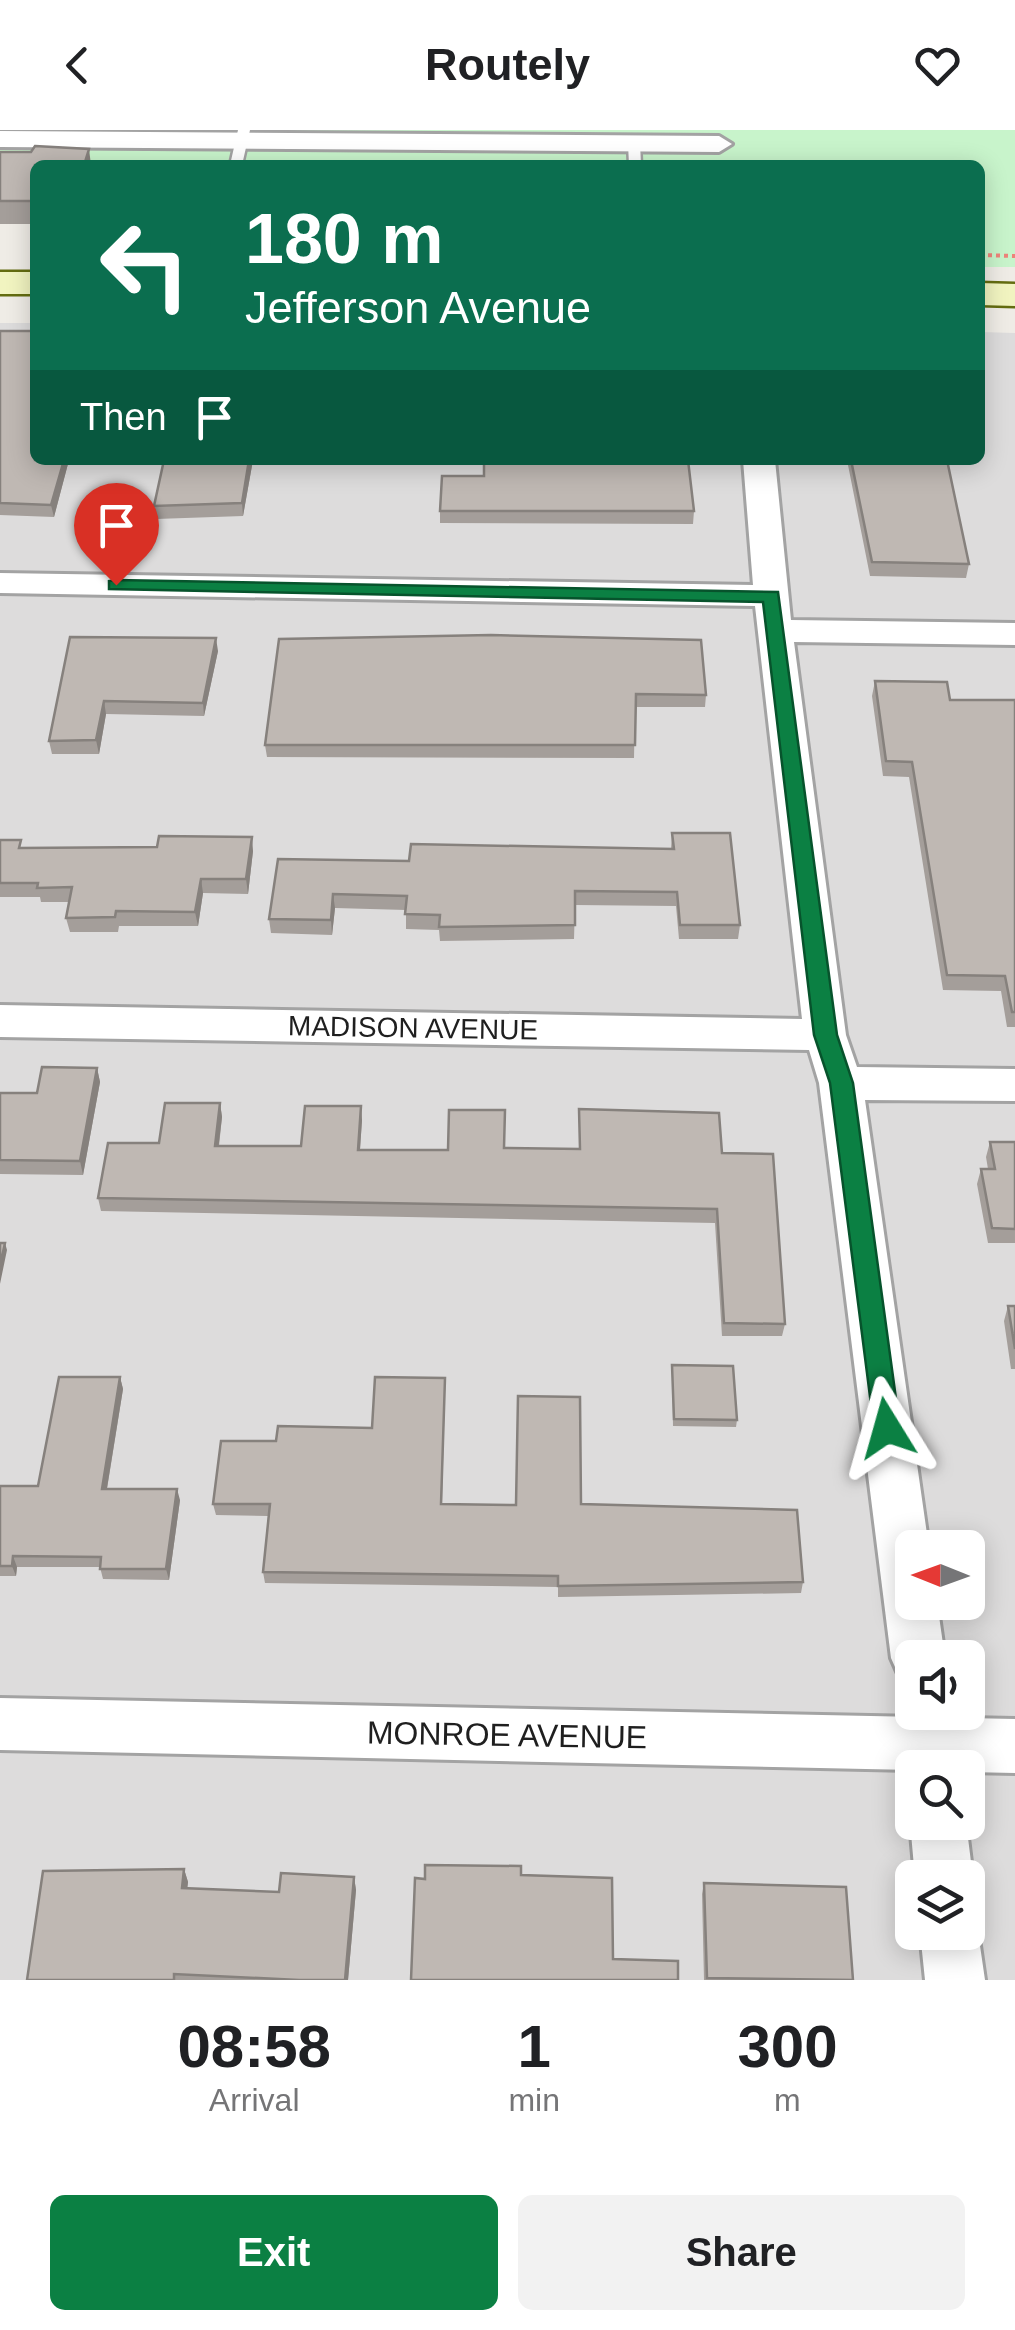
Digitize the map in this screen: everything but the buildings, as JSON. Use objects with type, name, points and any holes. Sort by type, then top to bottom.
[{"type":"main road","points":[[0,283],[30,283]]},
{"type":"main road","points":[[985,294],[1015,294]]},
{"type":"street","points":[[0,138],[634,154],[719,144]]},
{"type":"street","points":[[759,465],[825,1035],[841,1083],[916,1640]]},
{"type":"street","points":[[0,584],[774,614],[1015,634]]},
{"type":"street","name":"MADISON AVENUE","points":[[0,1021],[825,1035]]},
{"type":"street","points":[[841,1083],[1015,1084]]},
{"type":"street","name":"MONROE AVENUE","points":[[0,1724],[1015,1746]]},
{"type":"street","points":[[952,1950],[954,1980]]},
{"type":"path","points":[[985,254],[1015,256]]},
{"type":"shaded area","points":[[0,323],[30,323],[30,465],[985,465],[985,332],[1015,333],[1015,1980],[0,1980]]},
{"type":"green space","points":[[0,130],[1015,130],[1015,267],[985,267],[985,160],[30,160],[30,164],[0,164]]},
{"type":"route","points":[[116,585],[772,596],[825,1035],[841,1083],[887,1428]]}]
